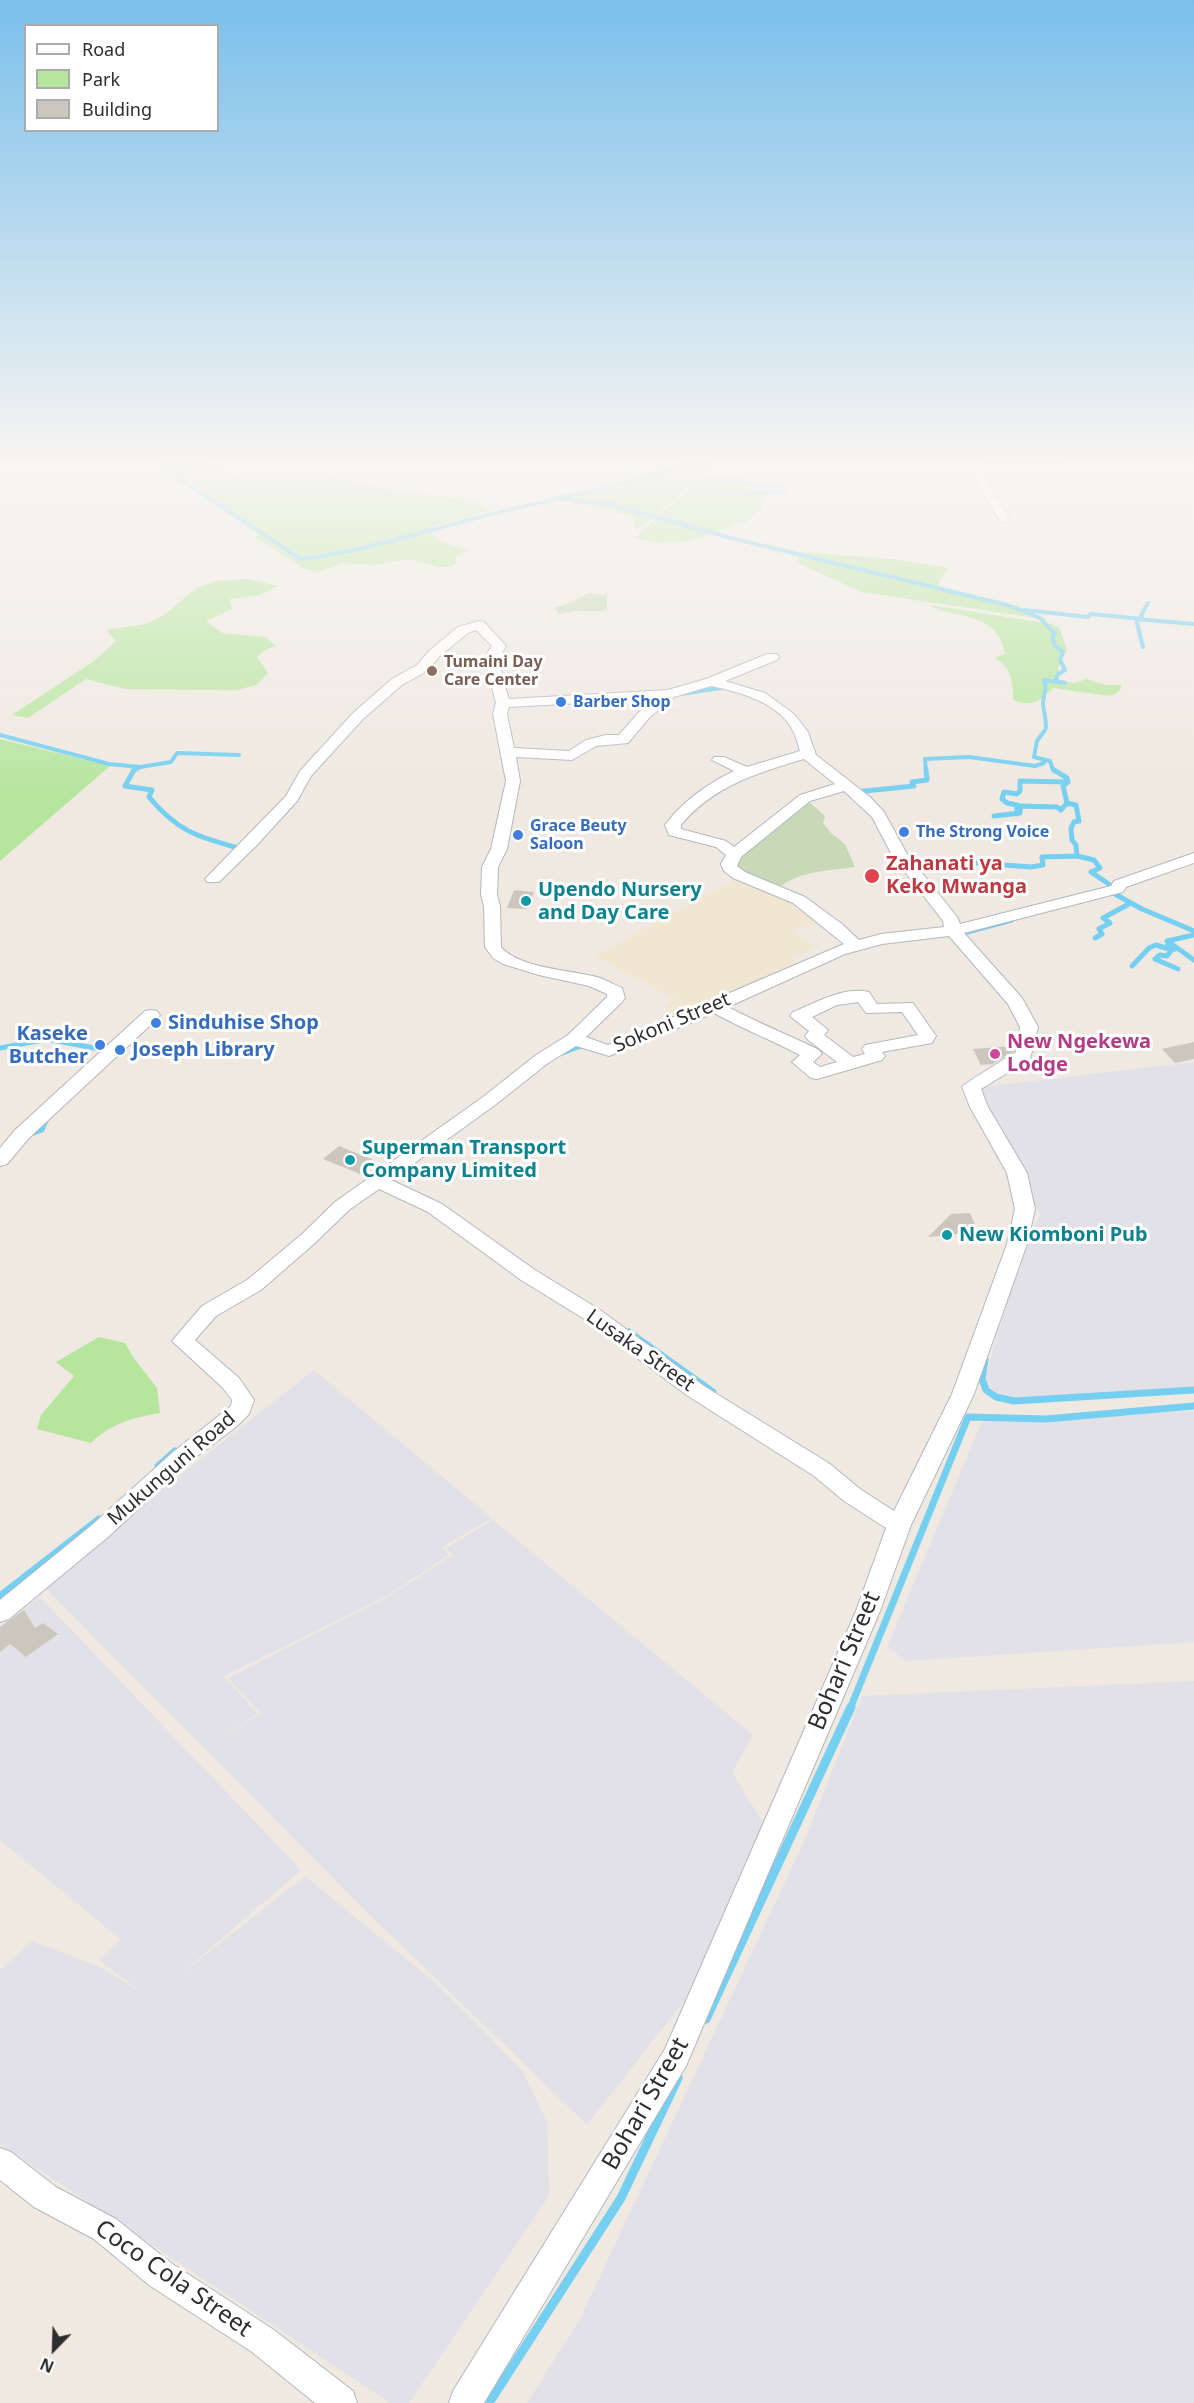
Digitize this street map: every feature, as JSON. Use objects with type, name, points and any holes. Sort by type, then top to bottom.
[{"type":"street","points":[[213,879],[253,841],[292,798],[305,774],[358,716],[397,682],[422,668],[435,653],[463,630],[479,625],[499,646],[494,653],[495,672],[503,703],[500,714],[513,781],[499,849],[490,867],[489,895],[492,906],[494,951],[508,960],[597,983],[616,992],[616,998],[574,1040],[542,1059],[489,1101],[378,1181]]},
{"type":"street","points":[[503,703],[669,694],[711,682],[772,657]]},
{"type":"street","points":[[711,682],[748,690],[777,705],[800,730],[808,753],[879,815],[900,855],[951,920],[953,931]]},
{"type":"street","points":[[507,752],[572,756],[591,743],[606,739],[623,740],[644,715],[669,694]]},
{"type":"street","points":[[734,854],[721,844],[674,832],[673,825],[705,794],[746,772],[808,753]]},
{"type":"street","points":[[718,760],[737,766],[746,772]]},
{"type":"street","points":[[847,785],[805,798],[734,854],[729,864],[730,868],[739,875],[799,900],[857,944]]},
{"type":"street","name":"Sokoni Street","points":[[574,1040],[608,1052],[857,944],[895,936],[953,931],[1117,889],[1120,884],[1194,858]]},
{"type":"street","name":"Bohari Street","points":[[465,2403],[676,2057],[868,1611],[899,1525],[963,1394],[1017,1244],[1025,1209],[1017,1173],[979,1107],[971,1087],[985,1083],[999,1070],[1024,1055],[1029,1027],[1016,1002],[953,931]]},
{"type":"street","points":[[714,1006],[760,1031],[774,1035],[813,1054],[801,1062],[817,1074],[852,1065],[876,1056],[871,1049],[926,1039],[927,1036],[907,1006],[872,1009],[863,996],[833,1001],[799,1016],[819,1030],[814,1036],[852,1065]]},
{"type":"street","points":[[0,1160],[22,1134],[151,1015]]},
{"type":"street","name":"Lusaka Street","points":[[378,1181],[405,1192],[457,1223],[528,1275],[592,1315],[696,1391],[822,1470],[852,1495],[899,1525]]},
{"type":"street","name":"Mukunguni Road","points":[[0,1613],[108,1524],[180,1458],[228,1422],[241,1409],[243,1400],[231,1383],[183,1341],[209,1311],[254,1285],[309,1239],[342,1206],[378,1181]]},
{"type":"street","name":"Coco Cola Street","points":[[0,2162],[45,2198],[105,2229],[160,2274],[264,2341],[341,2403]]},
{"type":"shaded area","points":[[740,877],[805,906],[826,922],[790,930],[817,947],[792,959],[803,966],[684,1019],[665,1007],[675,999],[595,956]]},
{"type":"shaded area","points":[[1194,1062],[1194,1387],[1002,1398],[984,1382],[1021,1252],[1040,1215],[973,1088]]},
{"type":"shaded area","points":[[314,1370],[492,1518],[442,1547],[449,1555],[388,1595],[224,1676],[258,1714],[212,1743],[261,1714],[228,1678],[389,1596],[453,1555],[446,1548],[493,1520],[753,1735],[732,1772],[767,1829],[684,2001],[587,2125],[376,1921],[46,1589],[159,1492]]},
{"type":"shaded area","points":[[1194,1411],[1194,1642],[906,1661],[887,1647],[982,1421]]},
{"type":"shaded area","points":[[40,1597],[301,1870],[176,1978],[305,1876],[437,1984],[522,2070],[547,2122],[549,2196],[409,2403],[390,2403],[0,2144],[0,1970],[32,1941],[98,1966],[140,1991],[99,1960],[120,1939],[0,1840],[0,1626]]},
{"type":"shaded area","points":[[1194,1681],[1194,2403],[527,2403],[580,2319],[806,1837],[862,1696]]},
{"type":"green space","points":[[820,573],[945,573],[937,586],[1017,606],[1049,620],[861,592]]},
{"type":"green space","points":[[250,579],[278,586],[260,595],[230,599],[232,609],[206,621],[222,633],[265,637],[276,645],[257,657],[268,673],[256,685],[237,690],[125,689],[86,679],[28,718],[12,715],[94,661],[116,641],[106,630],[147,624],[167,613],[196,588],[217,581]]},
{"type":"green space","points":[[589,593],[607,596],[607,610],[558,614],[555,607],[565,605]]},
{"type":"green space","points":[[930,605],[1052,624],[1059,627],[1067,650],[1058,667],[1059,681],[1075,683],[1086,679],[1105,685],[1122,685],[1117,692],[1109,696],[1053,688],[1035,702],[1025,703],[1013,700],[1013,687],[1008,670],[994,658],[1005,654],[995,631],[987,624],[977,620]]},
{"type":"green space","points":[[0,739],[110,766],[0,861]]},
{"type":"green space","points":[[806,799],[825,816],[823,823],[845,844],[855,867],[805,874],[779,888],[736,869],[739,854]]},
{"type":"green space","points":[[99,1337],[125,1343],[157,1388],[160,1413],[123,1422],[98,1436],[91,1443],[37,1429],[41,1415],[74,1376],[56,1362]]},
{"type":"building","points":[[514,890],[534,892],[527,909],[507,908]]},
{"type":"building","points":[[1194,1042],[1194,1059],[1175,1063],[1162,1049]]},
{"type":"building","name":"New Ngekewa Lodge","points":[[1015,1046],[1014,1051],[993,1064],[981,1065],[973,1049]]},
{"type":"building","name":"Superman Transport Company Limited","points":[[339,1146],[376,1161],[360,1174],[323,1159]]},
{"type":"building","points":[[970,1213],[978,1232],[928,1237],[951,1214]]},
{"type":"building","points":[[24,1610],[35,1628],[43,1623],[58,1634],[26,1657],[10,1644],[0,1652],[0,1627]]},
{"type":"waterway","points":[[876,573],[1007,605],[1040,618],[1055,634],[1052,637],[1055,646],[1063,652],[1060,660],[1065,670],[1058,674],[1055,681],[1065,683],[1044,680],[1043,704],[1046,728]]},
{"type":"waterway","points":[[1025,610],[1088,617],[1091,614],[1143,619],[1141,615],[1148,603]]},
{"type":"waterway","points":[[1143,647],[1136,619],[1194,624]]},
{"type":"waterway","points":[[681,694],[727,687]]},
{"type":"waterway","points":[[1043,759],[1034,757],[1037,741],[1045,730]]},
{"type":"waterway","points":[[0,735],[109,764],[140,767]]},
{"type":"waterway","points":[[140,767],[171,762],[177,753],[239,755]]},
{"type":"waterway","points":[[926,772],[925,759],[969,757],[1035,766],[1044,763],[1043,759]]},
{"type":"waterway","points":[[1043,759],[1050,761],[1056,772]]},
{"type":"waterway","points":[[133,771],[140,767]]},
{"type":"waterway","points":[[855,792],[914,786],[912,782],[927,780],[926,770]]},
{"type":"waterway","points":[[1054,770],[1067,778],[1068,782],[1063,786],[1067,803],[1076,805],[1079,821],[1074,822],[1071,828],[1077,856]]},
{"type":"waterway","points":[[133,771],[125,786],[152,790],[149,797],[170,819],[202,837],[242,849]]},
{"type":"waterway","points":[[1017,813],[1017,805],[1007,803],[1002,799],[1004,792],[1017,794],[1020,791],[1020,781],[1067,782]]},
{"type":"waterway","points":[[1017,813],[1020,813],[1020,806],[1057,807],[1061,810],[1066,804],[1071,804]]},
{"type":"waterway","points":[[994,816],[1017,813]]},
{"type":"waterway","points":[[948,870],[946,867],[949,861],[1031,867],[1043,865],[1042,857],[1077,856]]},
{"type":"waterway","points":[[1077,856],[1094,860],[1100,868],[1091,872],[1116,889]]},
{"type":"waterway","points":[[1113,893],[1142,909],[1194,931]]},
{"type":"waterway","points":[[1095,938],[1102,934],[1099,929],[1110,923],[1103,918],[1129,904]]},
{"type":"waterway","points":[[967,932],[1012,920]]},
{"type":"waterway","points":[[1172,950],[1166,947],[1169,944],[1175,949],[1167,941],[1194,935]]},
{"type":"waterway","points":[[1132,966],[1149,948],[1156,945],[1172,950]]},
{"type":"waterway","points":[[1173,945],[1194,960]]},
{"type":"waterway","points":[[1172,950],[1167,956],[1160,955],[1155,959],[1178,969]]},
{"type":"waterway","points":[[0,1048],[48,1039],[109,1051]]},
{"type":"waterway","points":[[562,1053],[581,1046]]},
{"type":"waterway","points":[[28,1135],[42,1130],[47,1118]]},
{"type":"waterway","points":[[629,1332],[713,1392]]},
{"type":"waterway","points":[[985,1360],[982,1379],[986,1390],[996,1397],[1014,1401],[1194,1390]]},
{"type":"waterway","points":[[850,1709],[968,1417],[1046,1419],[1194,1406]]},
{"type":"waterway","points":[[158,1466],[175,1451]]},
{"type":"waterway","points":[[0,1596],[99,1519]]},
{"type":"waterway","points":[[706,2019],[851,1707]]},
{"type":"waterway","points":[[489,2403],[621,2198],[678,2078]]},
{"type":"place","name":"Tumaini Day Care Center","points":[[432,671]]},
{"type":"place","name":"Barber Shop","points":[[561,702]]},
{"type":"place","name":"The Strong Voice","points":[[904,832]]},
{"type":"place","name":"Grace Beuty Saloon","points":[[518,835]]},
{"type":"place","name":"Zahanati ya Keko Mwanga","points":[[872,876]]},
{"type":"place","name":"Upendo Nursery and Day Care","points":[[526,901]]},
{"type":"place","name":"Sinduhise Shop","points":[[156,1023]]},
{"type":"place","name":"Kaseke Butcher","points":[[100,1045]]},
{"type":"place","name":"Joseph Library","points":[[120,1050]]},
{"type":"place","name":"New Ngekewa Lodge","points":[[995,1054]]},
{"type":"place","name":"Superman Transport Company Limited","points":[[350,1160]]},
{"type":"place","name":"New Kiomboni Pub","points":[[947,1235]]}]
